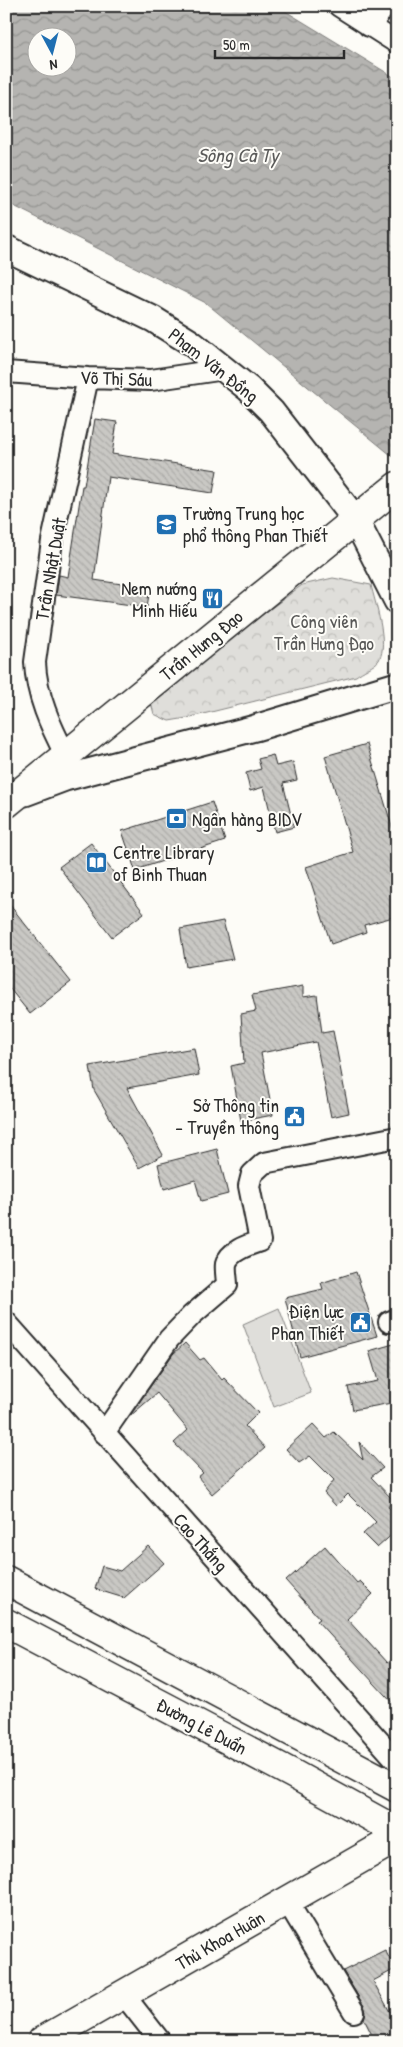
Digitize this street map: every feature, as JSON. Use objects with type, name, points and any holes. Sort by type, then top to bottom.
[{"type":"main road","name":"Trần Hưng Đạo","points":[[11,801],[397,486]]},
{"type":"main road","name":"Đường Lê Duẩn","points":[[6,1580],[397,1788]]},
{"type":"main road","name":"Đường Lê Duẩn","points":[[6,1623],[397,1831]]},
{"type":"main road","name":"Thủ Khoa Huân","points":[[42,2041],[397,1838]]},
{"type":"street","points":[[338,6],[397,43]]},
{"type":"street","points":[[369,26],[386,6]]},
{"type":"street","name":"Phạm Văn Đồng","points":[[6,248],[153,319],[190,342],[225,369],[271,411],[356,519],[397,601]]},
{"type":"street","name":"Võ Thị Sáu","points":[[6,372],[151,380],[225,369]]},
{"type":"street","name":"Trần Nhật Duật","points":[[66,756],[50,725],[36,677],[35,662],[52,542],[88,378]]},
{"type":"street","points":[[11,801],[65,778],[255,728],[397,685]]},
{"type":"street","points":[[104,1433],[169,1339],[192,1315],[227,1285],[226,1263],[232,1254],[244,1246],[260,1241],[249,1186],[252,1174],[264,1163],[397,1137]]},
{"type":"street","name":"Cao Thắng","points":[[6,1322],[397,1761]]},
{"type":"street","points":[[287,1901],[354,2012]]},
{"type":"street","points":[[124,1995],[160,2041]]},
{"type":"green space","name":"Công viên Trần Hưng Đạo","points":[[333,578],[371,585],[383,644],[382,653],[375,664],[356,676],[187,718],[169,721],[154,714],[151,703],[164,689],[302,585]]},
{"type":"green space","points":[[279,1308],[311,1393],[274,1407],[243,1324]]},
{"type":"water","name":"Sông Cà Ty","points":[[6,6],[277,6],[397,79],[397,460],[206,303],[6,202]]},
{"type":"building","points":[[95,419],[117,422],[112,454],[217,470],[213,493],[108,477],[94,580],[150,588],[147,607],[56,595],[59,575],[68,577],[82,486],[84,486]]},
{"type":"building","points":[[367,744],[397,843],[397,916],[364,925],[366,932],[331,944],[306,867],[353,852],[325,756]]},
{"type":"building","points":[[273,755],[276,766],[293,762],[297,780],[283,783],[294,827],[275,832],[264,787],[250,791],[246,773],[261,769],[258,759]]},
{"type":"building","points":[[212,802],[225,841],[135,870],[122,831]]},
{"type":"building","points":[[91,843],[144,913],[112,937],[59,867]]},
{"type":"building","points":[[6,900],[71,982],[30,1014],[6,984]]},
{"type":"building","points":[[223,921],[233,959],[186,967],[180,929]]},
{"type":"building","points":[[303,986],[303,997],[317,995],[322,1033],[333,1031],[349,1113],[331,1117],[316,1042],[261,1053],[273,1115],[241,1121],[231,1066],[244,1063],[241,1014],[256,1011],[252,995]]},
{"type":"building","points":[[194,1048],[199,1075],[127,1088],[163,1155],[139,1168],[94,1090],[90,1066]]},
{"type":"building","points":[[217,1149],[228,1194],[201,1201],[195,1180],[164,1189],[158,1164]]},
{"type":"building","points":[[356,1272],[377,1336],[300,1357],[285,1298],[323,1289],[321,1283]]},
{"type":"building","points":[[185,1343],[200,1360],[204,1358],[222,1380],[224,1378],[258,1413],[245,1426],[265,1448],[212,1494],[198,1477],[203,1473],[174,1443],[188,1430],[157,1393],[129,1417],[173,1354]]},
{"type":"building","points":[[397,1343],[397,1402],[353,1410],[348,1387],[378,1381],[369,1351]]},
{"type":"building","points":[[313,1424],[326,1438],[334,1432],[363,1460],[359,1442],[383,1468],[371,1477],[393,1500],[388,1507],[397,1516],[397,1530],[377,1548],[363,1534],[376,1522],[348,1494],[336,1506],[324,1493],[334,1480],[310,1456],[299,1463],[286,1449]]},
{"type":"building","points":[[148,1546],[164,1563],[124,1598],[95,1589],[102,1566],[120,1571]]},
{"type":"building","points":[[325,1546],[357,1583],[360,1581],[373,1594],[347,1619],[387,1663],[397,1654],[397,1708],[317,1621],[320,1619],[286,1581]]},
{"type":"building","points":[[385,1950],[395,1969],[373,1981],[390,2012],[397,2009],[397,2041],[375,2041],[364,2019],[366,2012],[364,2006],[343,1971]]},
{"type":"place","name":"Trường Trung học phổ thông Phan Thiết","points":[[167,524]]},
{"type":"place","name":"Nem nướng Minh Hiếu","points":[[213,599]]},
{"type":"place","name":"Ngân hàng BIDV","points":[[176,819]]},
{"type":"place","name":"Centre Library of Binh Thuan","points":[[97,863]]},
{"type":"place","name":"Sở Thông tin - Truyền thông","points":[[295,1116]]},
{"type":"place","name":"Điện lực Phan Thiết","points":[[360,1322]]}]
